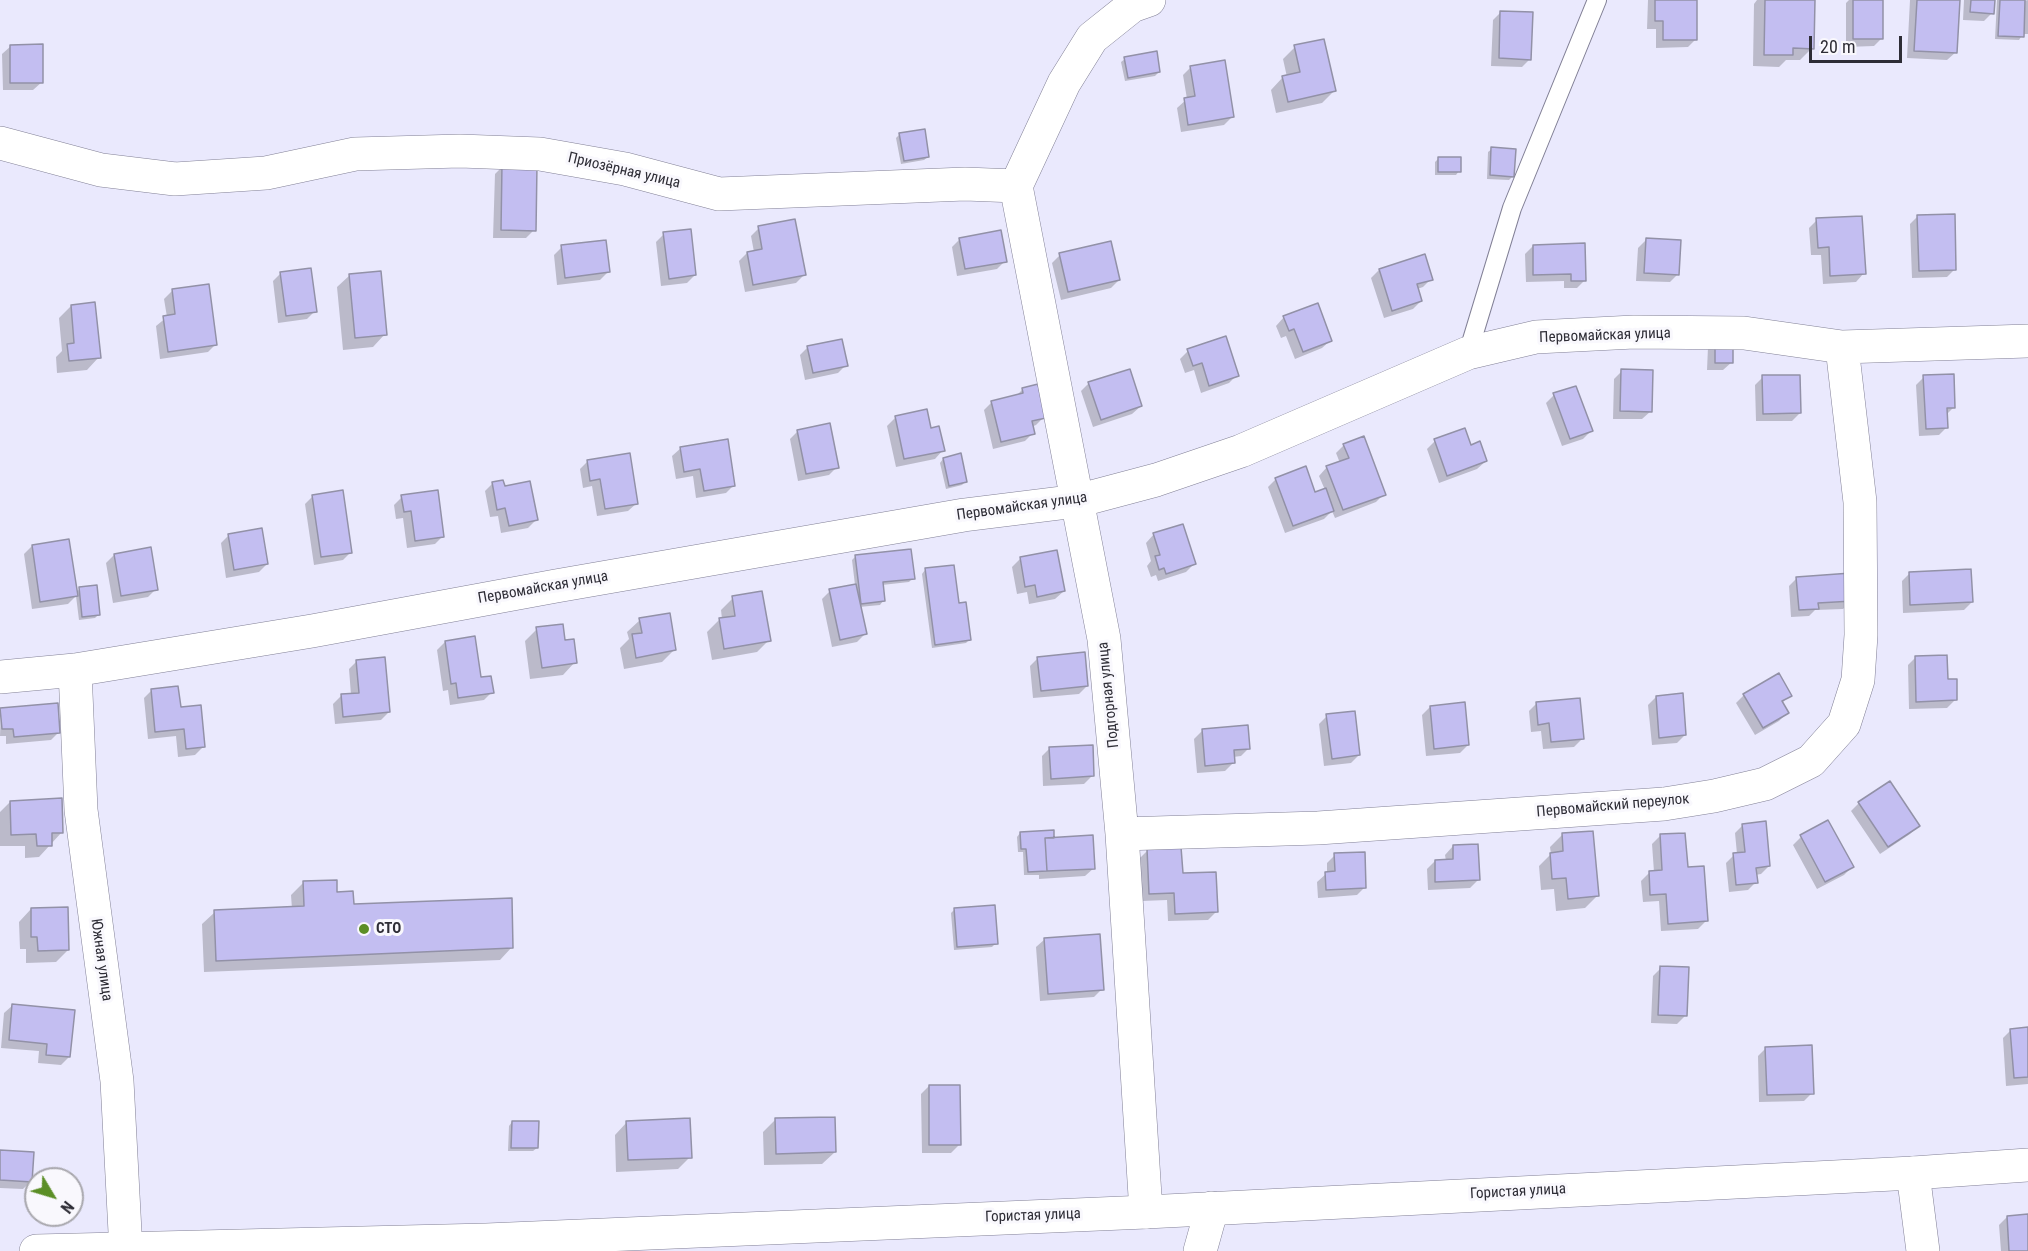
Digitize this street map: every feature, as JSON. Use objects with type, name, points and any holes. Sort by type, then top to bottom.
[{"type":"street","points":[[1016,186],[1064,83],[1092,38],[1132,6],[1149,0]]},
{"type":"street","name":"Приозёрная улица","points":[[0,144],[101,170],[175,179],[266,172],[355,154],[460,151],[540,154],[625,169],[719,194],[965,184],[1016,186]]},
{"type":"street","name":"Подгорная улица","points":[[1016,186],[1104,639],[1122,834],[1146,1212]]},
{"type":"street","name":"Первомайская улица","points":[[0,677],[75,670],[312,631],[964,515],[1077,501],[1156,480],[1241,451],[1468,353],[1536,337],[1634,333],[1743,333],[1842,347],[2028,341]]},
{"type":"street","name":"Первомайский переулок","points":[[1122,834],[1318,828],[1664,804],[1714,796],[1765,784],[1811,761],[1845,723],[1858,680],[1861,635],[1860,502],[1842,347]]},
{"type":"street","name":"Южная улица","points":[[75,670],[81,810],[117,1081],[126,1250]]},
{"type":"street","name":"Гористая улица","points":[[36,1251],[486,1246],[1913,1173],[2028,1165]]},
{"type":"street","points":[[1913,1173],[1923,1251]]},
{"type":"street","points":[[1200,1251],[1212,1208]]},
{"type":"lane","points":[[1468,353],[1512,208],[1597,0]]},
{"type":"building","points":[[1655,0],[1697,0],[1697,40],[1663,40],[1663,21],[1655,21]]},
{"type":"building","points":[[1765,0],[1815,0],[1814,49],[1793,48],[1793,55],[1764,55]]},
{"type":"building","points":[[1853,0],[1883,0],[1883,39],[1853,39]]},
{"type":"building","points":[[1917,0],[1960,0],[1957,53],[1914,51]]},
{"type":"building","points":[[1971,0],[1995,0],[1994,14],[1970,12]]},
{"type":"building","points":[[2000,0],[2025,0],[2024,37],[1998,36]]},
{"type":"building","points":[[1500,11],[1533,12],[1531,60],[1499,58]]},
{"type":"building","points":[[1324,39],[1336,91],[1288,102],[1282,76],[1300,72],[1294,45]]},
{"type":"building","points":[[43,44],[43,83],[10,83],[10,45]]},
{"type":"building","points":[[1157,51],[1160,72],[1128,78],[1124,57]]},
{"type":"building","points":[[1225,60],[1234,117],[1188,125],[1184,98],[1195,96],[1190,66]]},
{"type":"building","points":[[925,129],[929,157],[904,161],[899,133]]},
{"type":"building","points":[[1491,147],[1516,149],[1514,177],[1490,175]]},
{"type":"building","points":[[1438,157],[1461,157],[1461,172],[1438,172]]},
{"type":"building","points":[[502,164],[537,165],[536,231],[501,230]]},
{"type":"building","points":[[1955,214],[1956,270],[1919,271],[1917,215]]},
{"type":"building","points":[[1862,216],[1866,274],[1830,276],[1829,247],[1818,248],[1816,218]]},
{"type":"building","points":[[795,219],[806,275],[753,285],[747,252],[762,249],[758,226]]},
{"type":"building","points":[[691,229],[696,275],[669,279],[663,232]]},
{"type":"building","points":[[1001,230],[1007,262],[965,269],[959,238]]},
{"type":"building","points":[[1646,238],[1681,240],[1679,275],[1644,273]]},
{"type":"building","points":[[606,240],[610,272],[565,278],[561,245]]},
{"type":"building","points":[[1111,241],[1120,280],[1068,292],[1059,253]]},
{"type":"building","points":[[1585,243],[1586,281],[1571,281],[1571,274],[1533,275],[1533,245]]},
{"type":"building","points":[[1425,254],[1433,280],[1417,284],[1422,301],[1392,311],[1379,269]]},
{"type":"building","points":[[311,268],[317,312],[286,316],[280,272]]},
{"type":"building","points":[[381,271],[387,335],[355,338],[349,274]]},
{"type":"building","points":[[209,284],[217,345],[168,352],[163,316],[175,314],[172,289]]},
{"type":"building","points":[[95,302],[101,358],[69,361],[67,344],[74,343],[71,305]]},
{"type":"building","points":[[1318,303],[1332,341],[1303,352],[1294,329],[1289,331],[1283,316]]},
{"type":"building","points":[[1226,336],[1239,376],[1209,386],[1202,363],[1193,366],[1187,349]]},
{"type":"building","points":[[1715,338],[1733,338],[1733,363],[1715,363]]},
{"type":"building","points":[[842,339],[848,366],[813,373],[807,346]]},
{"type":"building","points":[[1130,369],[1142,406],[1101,420],[1088,382]]},
{"type":"building","points":[[1621,369],[1653,370],[1652,412],[1620,411]]},
{"type":"building","points":[[1954,374],[1955,408],[1947,408],[1948,428],[1926,429],[1923,375]]},
{"type":"building","points":[[1762,375],[1800,375],[1801,413],[1763,414]]},
{"type":"building","points":[[1038,384],[1046,418],[1032,421],[1035,434],[1001,442],[991,401],[1023,393],[1022,388]]},
{"type":"building","points":[[1576,386],[1593,431],[1570,439],[1553,393]]},
{"type":"building","points":[[927,409],[931,428],[939,426],[945,451],[904,459],[895,416]]},
{"type":"building","points":[[830,423],[839,468],[806,474],[797,430]]},
{"type":"building","points":[[1465,428],[1471,445],[1480,441],[1487,461],[1447,476],[1434,439]]},
{"type":"building","points":[[1364,436],[1386,495],[1343,510],[1326,466],[1349,458],[1343,444]]},
{"type":"building","points":[[728,439],[735,486],[704,491],[700,469],[684,472],[680,447]]},
{"type":"building","points":[[630,453],[638,504],[605,509],[600,479],[590,481],[587,460]]},
{"type":"building","points":[[961,453],[967,482],[949,486],[943,458]]},
{"type":"building","points":[[1306,466],[1315,492],[1326,488],[1334,511],[1293,526],[1275,478]]},
{"type":"building","points":[[503,480],[505,486],[530,481],[538,520],[509,526],[505,508],[497,510],[492,482]]},
{"type":"building","points":[[343,490],[352,553],[321,557],[312,495]]},
{"type":"building","points":[[438,490],[444,537],[415,541],[411,511],[404,512],[401,495]]},
{"type":"building","points":[[1183,524],[1196,564],[1166,574],[1164,568],[1159,570],[1155,556],[1160,555],[1153,533]]},
{"type":"building","points":[[262,528],[268,564],[234,570],[228,534]]},
{"type":"building","points":[[69,539],[78,596],[40,602],[32,545]]},
{"type":"building","points":[[151,547],[158,590],[121,596],[114,554]]},
{"type":"building","points":[[911,549],[915,579],[883,582],[885,601],[861,604],[855,555]]},
{"type":"building","points":[[1057,550],[1065,591],[1037,597],[1035,585],[1025,587],[1020,557]]},
{"type":"building","points":[[954,565],[959,603],[966,602],[971,640],[935,645],[925,568]]},
{"type":"building","points":[[1971,569],[1973,602],[1910,605],[1909,572]]},
{"type":"building","points":[[1851,573],[1853,601],[1818,603],[1819,609],[1799,610],[1796,577]]},
{"type":"building","points":[[856,584],[867,634],[840,640],[829,589]]},
{"type":"building","points":[[97,585],[100,615],[82,617],[79,587]]},
{"type":"building","points":[[762,591],[771,641],[724,649],[719,618],[735,616],[732,596]]},
{"type":"building","points":[[670,613],[676,650],[636,658],[632,634],[642,633],[639,618]]},
{"type":"building","points":[[563,624],[565,640],[574,639],[577,663],[542,668],[536,627]]},
{"type":"building","points":[[475,636],[481,677],[491,676],[494,693],[458,698],[456,683],[451,684],[445,641]]},
{"type":"building","points":[[1085,652],[1088,686],[1041,691],[1037,657]]},
{"type":"building","points":[[1947,655],[1948,679],[1957,679],[1957,700],[1916,702],[1915,656]]},
{"type":"building","points":[[385,657],[390,712],[343,717],[341,694],[359,693],[356,660]]},
{"type":"building","points":[[1779,673],[1792,696],[1782,701],[1789,713],[1763,728],[1743,694]]},
{"type":"building","points":[[178,686],[181,707],[201,705],[205,747],[186,749],[184,729],[155,732],[151,689]]},
{"type":"building","points":[[1683,693],[1686,735],[1659,738],[1656,696]]},
{"type":"building","points":[[1580,698],[1584,739],[1551,742],[1549,723],[1538,725],[1536,702]]},
{"type":"building","points":[[1465,702],[1469,745],[1434,749],[1430,706]]},
{"type":"building","points":[[58,703],[60,733],[14,737],[13,729],[2,729],[0,708]]},
{"type":"building","points":[[1355,711],[1360,755],[1332,759],[1326,714]]},
{"type":"building","points":[[1248,725],[1250,749],[1234,750],[1235,763],[1205,766],[1202,729]]},
{"type":"building","points":[[1093,745],[1094,776],[1051,779],[1049,747]]},
{"type":"building","points":[[1890,781],[1920,826],[1888,847],[1858,802]]},
{"type":"building","points":[[62,798],[63,833],[52,833],[52,846],[37,846],[36,834],[11,835],[10,801]]},
{"type":"building","points":[[1828,820],[1854,867],[1825,882],[1800,835]]},
{"type":"building","points":[[1766,821],[1770,866],[1756,868],[1758,883],[1736,885],[1733,853],[1745,852],[1742,824]]},
{"type":"building","points":[[1054,830],[1054,838],[1045,838],[1047,871],[1028,872],[1026,849],[1021,849],[1020,832]]},
{"type":"building","points":[[1593,831],[1599,896],[1568,899],[1566,878],[1552,879],[1550,853],[1563,851],[1562,833]]},
{"type":"building","points":[[1685,833],[1688,867],[1704,866],[1708,921],[1668,924],[1666,894],[1650,895],[1649,871],[1662,870],[1660,834]]},
{"type":"building","points":[[1093,835],[1095,869],[1047,871],[1045,838]]},
{"type":"building","points":[[1478,844],[1480,880],[1435,882],[1435,860],[1453,859],[1453,845]]},
{"type":"building","points":[[1181,847],[1183,873],[1216,872],[1218,912],[1175,914],[1174,893],[1149,894],[1147,849]]},
{"type":"building","points":[[1365,852],[1366,888],[1326,890],[1325,872],[1335,871],[1334,853]]},
{"type":"building","name":"СТО","points":[[337,880],[337,892],[353,891],[354,904],[512,898],[513,948],[216,961],[214,910],[304,906],[303,881]]},
{"type":"building","points":[[995,905],[998,944],[957,947],[954,908]]},
{"type":"building","points":[[68,907],[69,950],[38,951],[37,937],[31,937],[31,908]]},
{"type":"building","points":[[1100,934],[1104,990],[1048,994],[1044,938]]},
{"type":"building","points":[[1660,966],[1689,967],[1687,1016],[1658,1015]]},
{"type":"building","points":[[12,1004],[75,1010],[70,1057],[46,1055],[47,1044],[9,1040]]},
{"type":"building","points":[[2028,1027],[2028,1077],[2014,1078],[2010,1029]]},
{"type":"building","points":[[1812,1045],[1814,1094],[1767,1095],[1765,1047]]},
{"type":"building","points":[[929,1085],[960,1085],[961,1145],[929,1145]]},
{"type":"building","points":[[835,1117],[836,1152],[776,1154],[775,1118]]},
{"type":"building","points":[[690,1118],[692,1158],[628,1160],[626,1121]]},
{"type":"building","points":[[512,1121],[539,1121],[538,1148],[511,1148]]},
{"type":"building","points":[[0,1150],[34,1152],[33,1167],[24,1167],[24,1182],[0,1180]]},
{"type":"building","points":[[2028,1214],[2028,1251],[2009,1251],[2007,1216]]},
{"type":"place","name":"СТО","points":[[364,929]]}]
